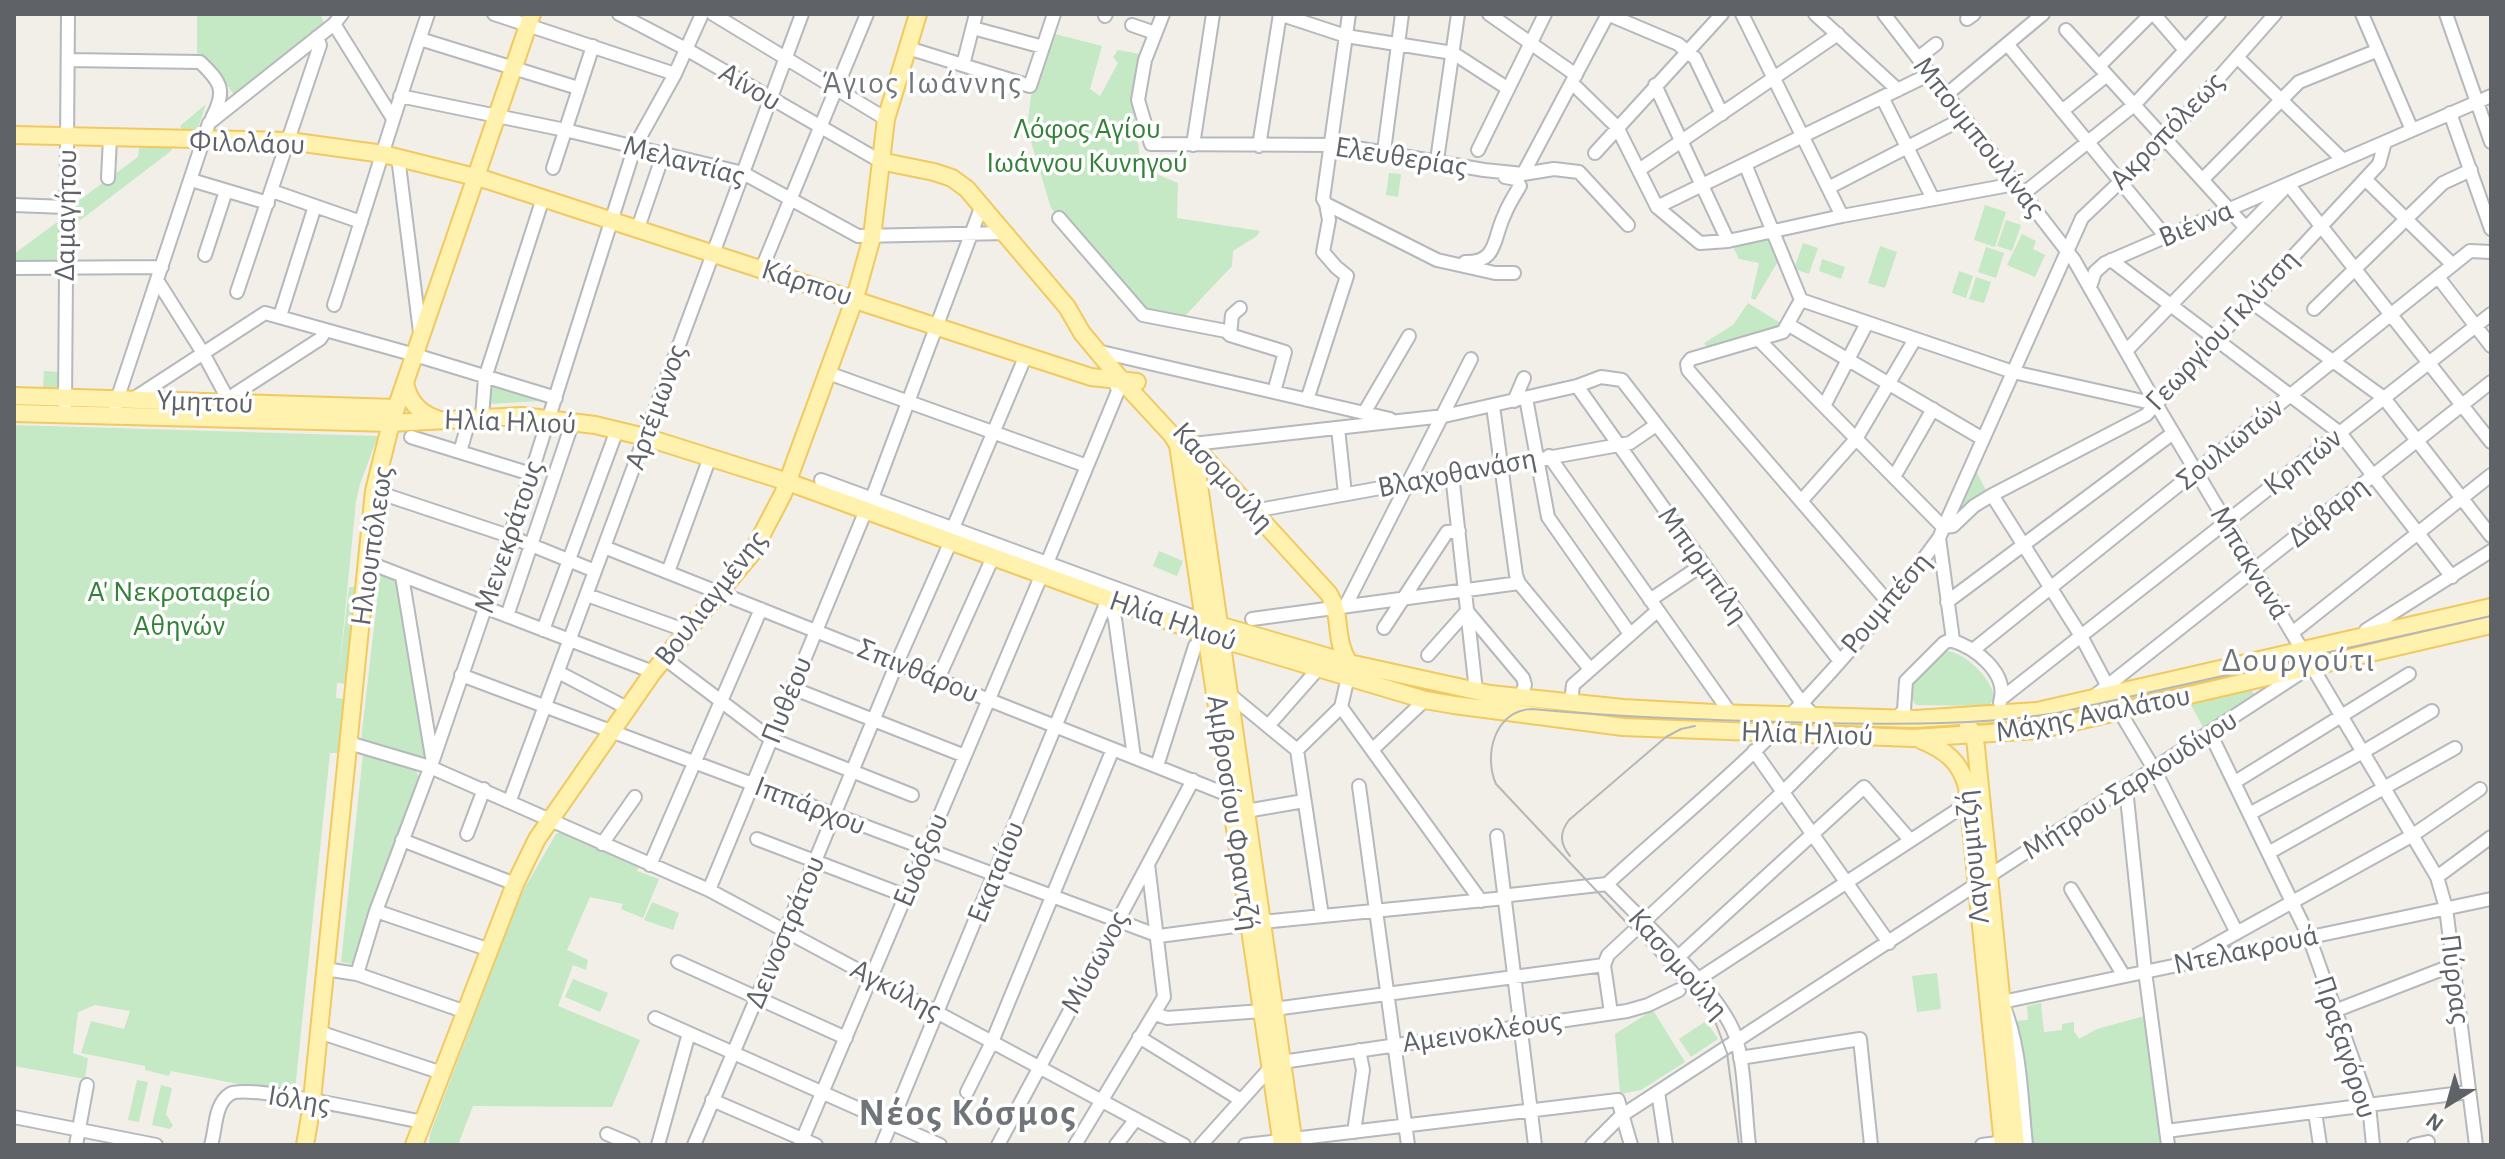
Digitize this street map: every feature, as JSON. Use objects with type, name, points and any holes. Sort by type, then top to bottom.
[{"type":"main road","name":"Βουλιαγμένης","points":[[414,1145],[528,856],[550,819],[658,665],[752,553],[788,482],[855,298],[872,237],[886,119],[918,14]]},
{"type":"main road","name":"Ηλιουπόλεως","points":[[305,1145],[374,491],[405,381],[530,19]]},
{"type":"main road","name":"Φιλολάου","points":[[14,135],[289,141],[391,155],[477,177]]},
{"type":"main road","name":"Κασομούλη","points":[[880,161],[952,178],[982,205],[1125,382],[1172,435]]},
{"type":"main road","name":"Κάρπου","points":[[477,177],[1091,377],[1125,382]]},
{"type":"main road","points":[[1091,377],[1100,370],[1105,355]]},
{"type":"main road","points":[[405,381],[415,406],[439,419]]},
{"type":"main road","name":"Κασομούλη","points":[[1125,382],[1193,444],[1341,606]]},
{"type":"main road","name":"Υμηττού","points":[[14,396],[230,403],[394,415]]},
{"type":"main road","name":"Υμηττού","points":[[14,413],[112,416],[394,415]]},
{"type":"main road","name":"Ηλία Ηλιού","points":[[394,415],[439,419],[549,418],[645,437],[869,504],[952,535],[993,557],[1045,569],[1108,599],[1348,670],[1425,700],[1509,714],[1623,727],[1976,739]]},
{"type":"main road","name":"Αμβροσίου Φραντζή","points":[[1172,435],[1178,445],[1213,630],[1229,694],[1246,811],[1256,923],[1288,1142]]},
{"type":"main road","name":"Αμβροσίου Φραντζή","points":[[1193,444],[1231,796],[1256,923]]},
{"type":"main road","points":[[1341,606],[1339,644],[1348,670]]},
{"type":"main road","name":"Μάχης Αναλάτου","points":[[1953,717],[2037,711],[2089,701],[2491,607]]},
{"type":"main road","name":"Μάχης Αναλάτου","points":[[1976,739],[2039,730],[2491,625]]},
{"type":"main road","name":"Ηλία Ηλιού","points":[[1213,630],[1318,669],[1348,670],[1520,697],[1571,702],[1716,706],[1731,714],[1896,719],[1953,717]]},
{"type":"main road","points":[[1953,717],[1965,724],[1976,739],[1992,715]]},
{"type":"main road","name":"Λαγουμιτζή","points":[[1916,738],[1942,750],[1964,774],[1983,881]]},
{"type":"main road","name":"Λαγουμιτζή","points":[[1976,739],[1983,881],[2004,1145]]},
{"type":"street","name":"Δαμαγήτου","points":[[64,415],[68,14]]},
{"type":"street","points":[[418,348],[391,155],[392,117],[428,14]]},
{"type":"street","points":[[494,14],[530,19],[593,46],[675,74]]},
{"type":"street","name":"Αίνου","points":[[619,14],[880,161]]},
{"type":"street","name":"Μενεκράτους","points":[[357,974],[376,911],[432,764],[531,474],[635,146],[675,74],[702,14]]},
{"type":"street","points":[[713,14],[733,19],[786,58],[886,119]]},
{"type":"street","name":"Αρτέμωνος","points":[[510,800],[802,14]]},
{"type":"street","points":[[762,268],[867,14]]},
{"type":"street","points":[[963,65],[976,14]]},
{"type":"street","points":[[908,48],[1030,86],[1054,14]]},
{"type":"street","points":[[1132,25],[1155,33],[1163,14]]},
{"type":"street","points":[[1193,145],[1213,14]]},
{"type":"street","points":[[1259,146],[1279,14],[1346,36],[1453,53],[1507,88]]},
{"type":"street","points":[[1307,400],[1347,276],[1323,252],[1329,220],[1323,199],[1349,14]]},
{"type":"street","points":[[1384,151],[1402,14]]},
{"type":"street","points":[[1437,160],[1458,14]]},
{"type":"street","points":[[1489,14],[1531,43],[1574,79],[1617,127],[1657,207],[1700,243],[1728,241],[1933,199],[2019,189],[2089,143],[2134,105],[2219,14]]},
{"type":"street","points":[[1478,150],[1545,14]]},
{"type":"street","points":[[1523,174],[1607,14],[1678,44],[1687,51],[1695,58],[1722,114]]},
{"type":"street","points":[[1595,153],[1722,14]]},
{"type":"street","points":[[1742,14],[1842,216]]},
{"type":"street","points":[[1815,14],[1898,90]]},
{"type":"street","name":"Μπουμπουλίνας","points":[[1884,14],[2071,257]]},
{"type":"street","points":[[1946,95],[2043,14]]},
{"type":"street","points":[[2062,111],[2152,14],[2185,50]]},
{"type":"street","points":[[2362,14],[2412,130]]},
{"type":"street","points":[[2446,14],[2491,142]]},
{"type":"street","name":"Ακροπόλεως","points":[[2071,257],[2082,218],[2165,139],[2238,58],[2268,17]]},
{"type":"street","points":[[211,121],[338,19],[392,117]]},
{"type":"street","points":[[973,28],[1043,47]]},
{"type":"street","points":[[2066,30],[2246,228]]},
{"type":"street","name":"Ελευθερίας","points":[[1155,33],[1145,60],[1138,100],[1151,144],[1331,144],[1484,170],[1523,174],[1554,169],[1579,172],[1628,225]]},
{"type":"street","points":[[1639,170],[1838,34]]},
{"type":"street","points":[[237,292],[320,45],[317,37]]},
{"type":"street","points":[[420,39],[578,88]]},
{"type":"street","points":[[1918,58],[1936,44]]},
{"type":"street","points":[[2008,45],[2166,237]]},
{"type":"street","points":[[553,168],[593,46]]},
{"type":"street","points":[[2203,179],[2299,82],[2376,51]]},
{"type":"street","points":[[2238,58],[2343,160]]},
{"type":"street","points":[[68,60],[202,63],[220,88],[222,98],[211,121],[160,273],[126,399]]},
{"type":"street","points":[[1657,207],[1930,74]]},
{"type":"street","points":[[1655,85],[1728,241]]},
{"type":"street","name":"Μελαντίας","points":[[400,96],[664,152],[743,173],[858,236],[1007,233]]},
{"type":"street","name":"Βιέννα","points":[[2071,257],[2108,262],[2491,96]]},
{"type":"street","points":[[1882,97],[1933,199]]},
{"type":"street","points":[[2450,113],[2491,229]]},
{"type":"street","points":[[1828,188],[1964,118]]},
{"type":"street","points":[[108,178],[110,138]]},
{"type":"street","name":"Γεωργίου Γκλύτση","points":[[1941,533],[1992,495],[2146,415],[2379,164],[2385,142]]},
{"type":"street","points":[[638,228],[664,152]]},
{"type":"street","points":[[334,305],[361,222],[391,155]]},
{"type":"street","points":[[1745,164],[1801,300],[1783,332],[1691,359],[1687,364],[1688,370],[1888,602]]},
{"type":"street","points":[[1423,253],[1466,262],[1477,262],[1487,256],[1496,242],[1501,220],[1520,183],[1516,179],[1484,170]]},
{"type":"street","points":[[2314,309],[2443,183],[2471,170]]},
{"type":"street","points":[[2365,179],[2453,265]]},
{"type":"street","points":[[191,180],[226,191],[315,206],[361,222]]},
{"type":"street","points":[[2126,351],[2288,184],[2491,442]]},
{"type":"street","points":[[205,255],[226,191]]},
{"type":"street","points":[[460,452],[476,417],[485,378],[543,198]]},
{"type":"street","points":[[1326,204],[1423,253],[1466,267],[1514,273]]},
{"type":"street","points":[[14,205],[66,207]]},
{"type":"street","name":"Πυθέου","points":[[709,890],[869,504],[982,205]]},
{"type":"street","points":[[280,316],[315,206]]},
{"type":"street","points":[[1059,218],[1143,315],[1226,331],[1230,335],[1285,352],[1274,392]]},
{"type":"street","name":"Σουλιωτών","points":[[1973,650],[2470,251],[2491,252]]},
{"type":"street","name":"Μπακνανά","points":[[2071,257],[2413,835],[2437,877],[2446,908]]},
{"type":"street","name":"Ρουμπέση","points":[[1607,884],[1752,753],[1802,703],[1912,575],[1941,533],[2013,372],[2071,257]]},
{"type":"street","points":[[2090,287],[2095,272],[2108,262],[2172,304],[2340,433],[2452,577]]},
{"type":"street","points":[[14,268],[160,273]]},
{"type":"street","points":[[160,273],[230,403]]},
{"type":"street","points":[[2438,277],[2491,346]]},
{"type":"street","points":[[1801,300],[2013,372],[2156,404]]},
{"type":"street","points":[[2250,301],[2384,398],[2491,536]]},
{"type":"street","points":[[1230,335],[1232,315],[1240,308]]},
{"type":"street","points":[[112,416],[126,399],[262,314],[418,348],[485,378],[556,398]]},
{"type":"street","name":"Κρητών","points":[[2002,698],[2491,314]]},
{"type":"street","points":[[1824,406],[1867,323]]},
{"type":"street","points":[[1789,325],[1983,439]]},
{"type":"street","points":[[230,403],[235,394],[320,339],[326,330]]},
{"type":"street","points":[[1364,413],[1409,336]]},
{"type":"street","points":[[1802,500],[1856,439],[1915,339]]},
{"type":"street","points":[[1759,340],[1894,477],[1941,533],[1953,640]]},
{"type":"street","name":"Δεινοστράτου","points":[[694,1145],[1026,355]]},
{"type":"street","points":[[1105,355],[1400,421]]},
{"type":"street","points":[[1341,606],[1410,482],[1471,359]]},
{"type":"street","name":"Ευδόξου","points":[[802,1142],[1118,391],[1146,362]]},
{"type":"street","points":[[828,373],[1087,466]]},
{"type":"street","points":[[1193,444],[1444,416],[1577,386],[1601,377],[1622,380],[1839,660]]},
{"type":"street","points":[[1524,378],[1520,400],[1543,457],[1654,606],[1716,706]]},
{"type":"street","name":"Δάβαρη","points":[[2089,701],[2491,382]]},
{"type":"street","name":"Μπιρμπίλη","points":[[1577,386],[1802,703],[1839,736]]},
{"type":"street","points":[[1493,406],[1519,583],[1590,669]]},
{"type":"street","points":[[1894,477],[1933,409]]},
{"type":"street","points":[[507,616],[573,421]]},
{"type":"street","name":"Βλαχοθανάση","points":[[1253,511],[1630,443],[1656,425]]},
{"type":"street","points":[[1338,428],[1345,494]]},
{"type":"street","points":[[543,630],[617,430]]},
{"type":"street","points":[[1947,602],[2173,433]]},
{"type":"street","points":[[411,437],[531,474]]},
{"type":"street","points":[[668,572],[710,457]]},
{"type":"street","points":[[1543,457],[1551,522],[1630,634]]},
{"type":"street","points":[[1452,474],[1476,691]]},
{"type":"street","points":[[2292,633],[2491,475]]},
{"type":"street","name":"Ηλία Ηλιού","points":[[821,480],[869,504]]},
{"type":"street","points":[[374,491],[509,536],[595,571]]},
{"type":"street","points":[[1992,495],[2081,636],[2107,685]]},
{"type":"street","points":[[1384,628],[1447,532],[1459,531]]},
{"type":"street","name":"Ηλία Ηλιού","points":[[952,535],[1213,630]]},
{"type":"street","name":"Σπινθάρου","points":[[604,547],[1231,796]]},
{"type":"street","points":[[2366,630],[2491,551]]},
{"type":"street","points":[[938,679],[993,557]]},
{"type":"street","points":[[367,562],[570,640],[658,665],[771,739],[912,795]]},
{"type":"street","points":[[1571,702],[1573,685],[1630,634],[1654,606],[1702,565]]},
{"type":"street","points":[[402,576],[432,764]]},
{"type":"street","points":[[1252,619],[1519,583]]},
{"type":"street","points":[[587,595],[687,631]]},
{"type":"street","points":[[1108,599],[1115,619],[1134,757]]},
{"type":"street","name":"Εκαταίου","points":[[882,1145],[1108,599]]},
{"type":"street","points":[[650,865],[761,609]]},
{"type":"street","points":[[1428,655],[1467,611]]},
{"type":"street","points":[[1467,611],[1523,678],[1524,688],[1520,697]]},
{"type":"street","points":[[1157,766],[1195,646],[1213,630]]},
{"type":"street","points":[[1896,719],[1904,710],[1904,689],[1908,679],[1944,643],[1953,640],[1973,650],[1998,677],[2002,698],[1992,715]]},
{"type":"street","name":"Μήτρου Σαρκουδίνου","points":[[1592,1145],[1621,1116],[2312,666]]},
{"type":"street","points":[[1268,726],[1318,669]]},
{"type":"street","points":[[1297,750],[1341,707],[1348,670]]},
{"type":"street","points":[[558,672],[627,708]]},
{"type":"street","points":[[2235,782],[2409,674]]},
{"type":"street","name":"Ιππάρχου","points":[[461,675],[1159,936]]},
{"type":"street","points":[[792,688],[965,756]]},
{"type":"street","points":[[1229,694],[1297,750],[1322,916]]},
{"type":"street","points":[[1372,750],[1425,700]]},
{"type":"street","points":[[1341,707],[1481,901]]},
{"type":"street","points":[[2251,813],[2432,711]]},
{"type":"street","points":[[2120,712],[2154,769],[2237,933]]},
{"type":"street","points":[[1742,732],[1752,753],[1784,791],[1889,943]]},
{"type":"street","name":"Πραξαγόρου","points":[[2210,733],[2309,937],[2369,1105],[2373,1145]]},
{"type":"street","points":[[1611,1013],[1604,965],[1608,955],[1839,736]]},
{"type":"street","name":"Αγκύλης","points":[[349,743],[432,764],[602,844],[709,890],[1184,1145]]},
{"type":"street","points":[[2270,852],[2455,748]]},
{"type":"street","points":[[967,1092],[992,1042],[1113,749]]},
{"type":"street","name":"Μύσωνος","points":[[998,1145],[1193,780]]},
{"type":"street","points":[[1359,786],[1408,1145]]},
{"type":"street","points":[[1677,958],[1864,787],[1910,840]]},
{"type":"street","points":[[2126,788],[2145,971],[2168,1145]]},
{"type":"street","points":[[467,834],[484,789]]},
{"type":"street","points":[[2182,964],[2413,835],[2480,789]]},
{"type":"street","points":[[602,844],[635,797]]},
{"type":"street","points":[[1246,811],[1304,801]]},
{"type":"street","points":[[1697,980],[1968,803]]},
{"type":"street","points":[[1497,836],[1535,1145]]},
{"type":"street","points":[[2437,877],[2491,837]]},
{"type":"street","points":[[757,839],[906,896]]},
{"type":"street","points":[[402,840],[515,884]]},
{"type":"street","points":[[1075,1145],[1164,997],[1148,864]]},
{"type":"street","points":[[1159,936],[1607,884]]},
{"type":"street","name":"Κασομούλη","points":[[1607,884],[1697,980],[1725,1016],[1737,1040],[1749,1145]]},
{"type":"street","points":[[2071,889],[2124,976]]},
{"type":"street","name":"Ντελακρουά","points":[[1995,1002],[2491,899]]},
{"type":"street","name":"Πύρρας","points":[[2446,908],[2476,1145]]},
{"type":"street","points":[[376,911],[490,950]]},
{"type":"street","points":[[678,962],[846,1038]]},
{"type":"street","points":[[1155,1014],[1167,1018],[1268,1010],[1604,965]]},
{"type":"street","points":[[2337,1010],[2453,965]]},
{"type":"street","points":[[325,969],[357,974],[466,1012]]},
{"type":"street","name":"Αμεινοκλέους","points":[[1276,1064],[1611,1013],[1648,1005],[1679,990]]},
{"type":"street","name":"Λαγουμιτζή","points":[[1995,1002],[2012,1025],[2026,1145]]},
{"type":"street","points":[[655,1018],[891,1123],[912,1139],[940,1145]]},
{"type":"street","points":[[319,1032],[442,1073]]},
{"type":"street","points":[[658,1145],[689,1033]]},
{"type":"street","points":[[1139,1037],[1241,1100]]},
{"type":"street","points":[[1740,1058],[1860,1039],[1871,1145]]},
{"type":"street","points":[[1354,1132],[1363,1070],[1359,1050]]},
{"type":"street","points":[[1201,1145],[1276,1064]]},
{"type":"street","points":[[76,1145],[87,1085]]},
{"type":"street","name":"Ιόλης","points":[[211,1145],[221,1105],[231,1094],[243,1091],[423,1122]]},
{"type":"street","points":[[1658,1092],[1666,1145]]},
{"type":"street","points":[[2166,1131],[2469,1092]]},
{"type":"street","points":[[712,1100],[802,1142],[816,1145]]},
{"type":"street","points":[[1245,1145],[1618,1100],[1631,1145]]},
{"type":"street","points":[[2315,1112],[2320,1145]]},
{"type":"street","points":[[14,1117],[147,1144]]},
{"type":"street","points":[[1116,1145],[1136,1119]]},
{"type":"street","points":[[607,1134],[633,1145]]},
{"type":"street","points":[[2414,1145],[2428,1142]]},
{"type":"street","points":[[1982,1145],[2004,1145]]},
{"type":"green space","points":[[197,14],[320,14],[325,25],[236,98],[212,63],[197,53]]},
{"type":"green space","name":"Λόφος Αγίου Ιωάννου Κυνηγού","points":[[1055,34],[1102,46],[1090,89],[1100,96],[1118,63],[1113,57],[1118,50],[1140,54],[1132,96],[1140,159],[1149,171],[1178,183],[1177,218],[1260,231],[1233,251],[1232,266],[1183,318],[1144,312],[1051,208],[1027,128],[1031,96]]},
{"type":"green space","points":[[206,104],[197,131],[183,130],[180,126]]},
{"type":"green space","points":[[173,145],[171,151],[70,228],[70,207],[138,157],[139,148]]},
{"type":"green space","points":[[1389,173],[1401,174],[1398,197],[1386,195]]},
{"type":"green space","points":[[1985,205],[2006,212],[1995,247],[1974,240]]},
{"type":"green space","points":[[60,220],[59,266],[14,265],[14,254]]},
{"type":"green space","points":[[2006,220],[2021,225],[2012,251],[1997,246]]},
{"type":"green space","points":[[2022,234],[2036,241],[2033,249],[2045,255],[2035,277],[2007,265]]},
{"type":"green space","points":[[1773,239],[1781,256],[1755,300],[1751,298],[1759,263],[1739,259],[1733,247]]},
{"type":"green space","points":[[1803,243],[1818,248],[1809,274],[1794,269]]},
{"type":"green space","points":[[1880,246],[1897,252],[1885,288],[1868,283]]},
{"type":"green space","points":[[1986,247],[2004,253],[1996,278],[1978,272]]},
{"type":"green space","points":[[1822,259],[1845,267],[1841,279],[1819,271]]},
{"type":"green space","points":[[1959,271],[1973,276],[1966,298],[1952,293]]},
{"type":"green space","points":[[1976,277],[1991,282],[1984,303],[1969,299]]},
{"type":"green space","points":[[1748,303],[1782,324],[1778,329],[1708,349],[1704,343],[1733,325]]},
{"type":"green space","points":[[44,371],[59,372],[58,390],[43,389]]},
{"type":"green space","points":[[488,382],[541,397],[541,401],[488,404]]},
{"type":"green space","name":"Α' Νεκροταφείο Αθηνών","points":[[14,425],[378,436],[356,501],[339,673],[349,587],[357,587],[347,684],[337,683],[336,698],[348,699],[342,748],[339,753],[330,753],[295,1090],[291,1094],[171,1071],[169,1076],[145,1070],[145,1066],[81,1053],[91,1021],[124,1029],[130,1011],[95,1005],[78,1012],[73,1053],[88,1058],[85,1079],[14,1066]]},
{"type":"green space","points":[[1976,471],[1987,492],[1951,520]]},
{"type":"green space","points":[[1159,551],[1183,561],[1177,576],[1153,566]]},
{"type":"green space","points":[[380,575],[393,576],[397,582],[426,751],[422,760],[361,740]]},
{"type":"green space","points":[[2491,612],[2491,623],[2325,656],[2325,652]]},
{"type":"green space","points":[[1946,651],[1962,656],[1984,676],[1993,692],[1994,699],[1989,706],[1916,705],[1911,689],[1914,682],[1925,668]]},
{"type":"green space","points":[[2251,689],[2254,694],[2203,727],[2190,703]]},
{"type":"green space","points":[[2107,701],[2110,713],[2014,731],[2012,718]]},
{"type":"green space","points":[[1825,724],[1939,724],[1947,729],[1840,733]]},
{"type":"green space","points":[[363,754],[416,771],[419,777],[352,964],[341,962]]},
{"type":"green space","points":[[562,832],[639,866],[637,871],[659,879],[643,918],[621,909],[623,904],[590,897],[567,950],[588,960],[586,970],[573,965],[558,1006],[640,1040],[612,1107],[473,1106],[458,1145],[429,1145],[430,1134],[520,896],[556,834]]},
{"type":"green space","points":[[652,902],[679,913],[673,930],[644,920]]},
{"type":"green space","points":[[1937,973],[1941,1009],[1917,1012],[1912,976]]},
{"type":"green space","points":[[573,979],[608,993],[600,1012],[565,997]]},
{"type":"green space","points":[[2041,1003],[2044,1032],[2062,1030],[2062,1024],[2074,1022],[2074,1031],[2079,1039],[2097,1029],[2148,1015],[2160,1145],[2029,1145],[2015,1021],[2028,1020],[2027,1006]]},
{"type":"green space","points":[[1653,1010],[1685,1062],[1641,1090],[1620,1094],[1615,1034]]},
{"type":"green space","points":[[1706,1021],[1718,1039],[1691,1057],[1679,1039]]},
{"type":"green space","points":[[137,1080],[148,1082],[139,1122],[128,1120]]},
{"type":"green space","points":[[161,1085],[172,1088],[166,1114],[173,1125],[170,1129],[152,1125]]},
{"type":"tram line","points":[[1739,1145],[1727,1053],[1716,1024],[1638,935],[1496,784],[1492,772],[1492,748],[1495,736],[1509,717],[1532,709],[1637,717],[1813,723],[1935,723],[2026,717],[2057,713],[2491,616]]},
{"type":"tram line","points":[[1570,856],[1562,838],[1569,820],[1666,737],[1695,726]]},
{"type":"district","name":"Άγιος Ιωάννης","points":[[922,83]]},
{"type":"district","name":"Δουργούτι","points":[[2299,661]]},
{"type":"district","name":"Νέος Κόσμος","points":[[968,1114]]}]
